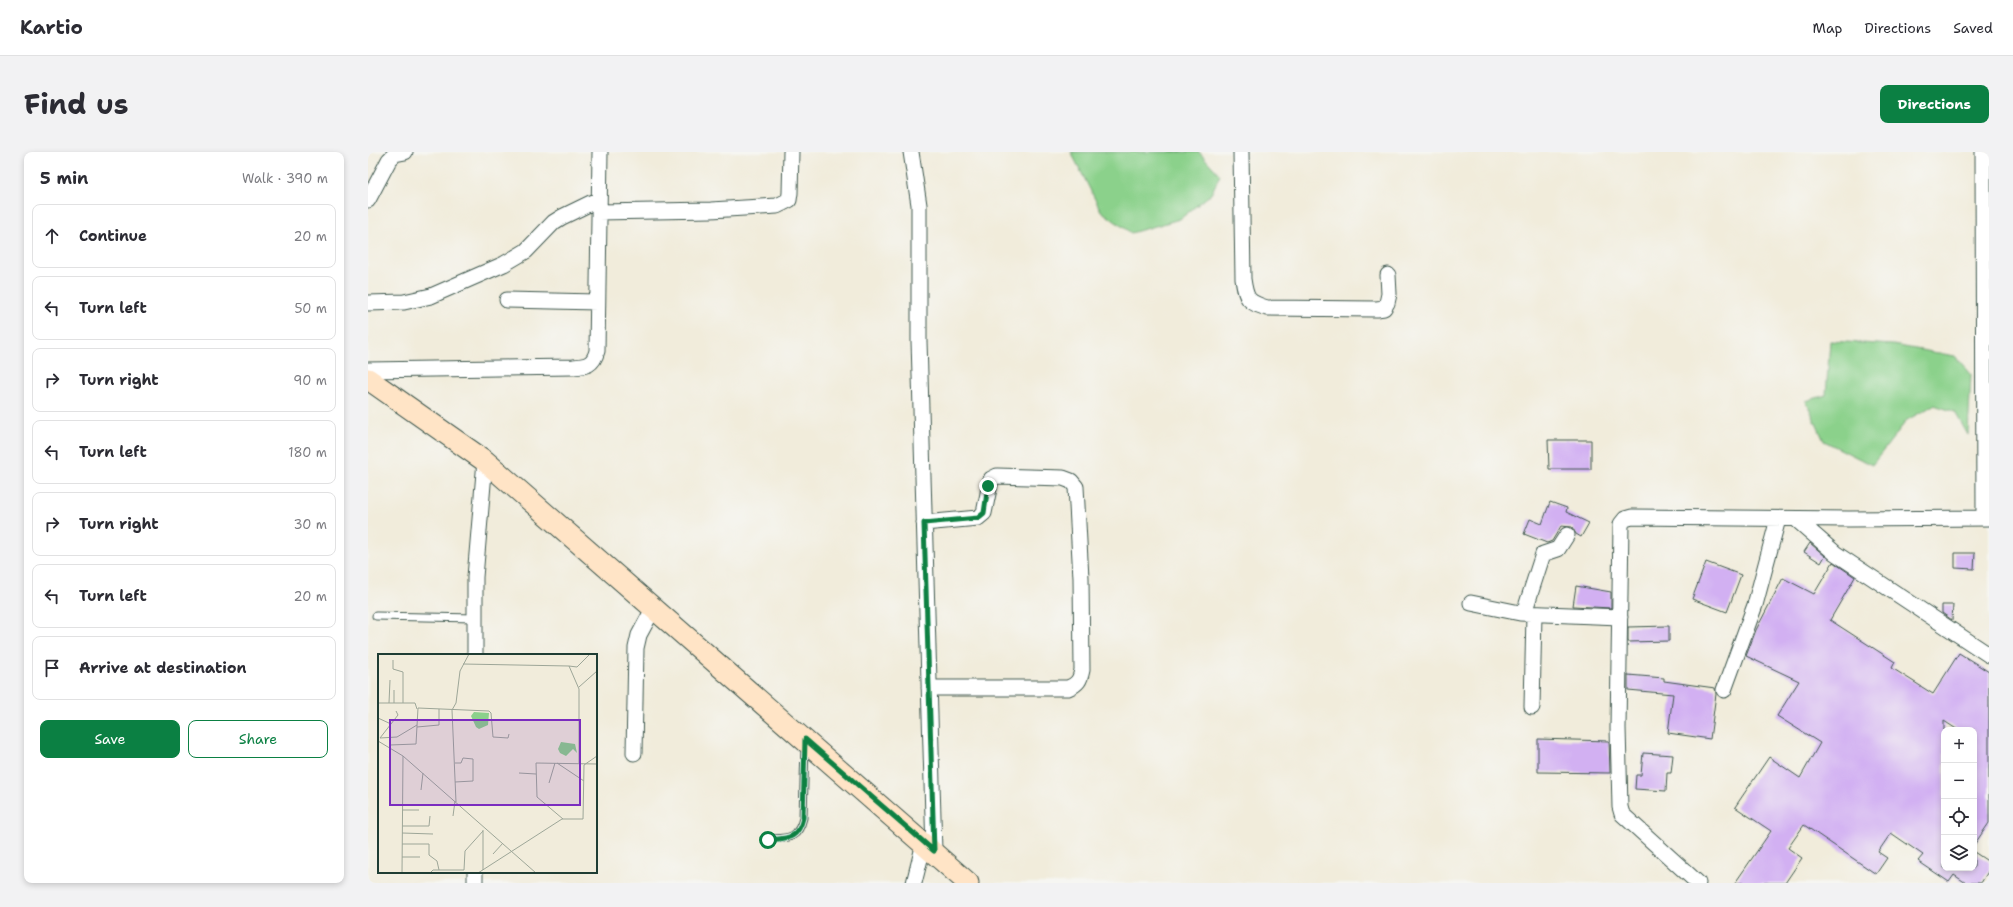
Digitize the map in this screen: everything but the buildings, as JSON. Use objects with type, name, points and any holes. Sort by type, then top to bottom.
[{"type":"street","points":[[370,190],[389,160],[395,154],[405,152]]},
{"type":"street","points":[[368,370],[585,366],[592,363],[597,350],[600,152]]},
{"type":"street","points":[[368,303],[404,302],[431,296],[504,264],[526,251],[558,220],[599,205],[711,210],[777,206],[788,200],[790,193],[790,152]]},
{"type":"street","points":[[911,152],[919,205],[919,341],[929,688],[929,847],[914,883]]},
{"type":"street","points":[[1241,152],[1243,279],[1247,297],[1251,302],[1268,308],[1384,308],[1387,303],[1388,275]]},
{"type":"street","points":[[1698,883],[1622,814],[1620,806],[1618,728],[1620,617],[1619,530],[1621,524],[1625,519],[1632,517],[1778,519],[1987,518],[1983,152]]},
{"type":"street","points":[[506,300],[597,302]]},
{"type":"street","points":[[368,379],[485,461],[653,609],[929,847],[968,883]]},
{"type":"street","points":[[475,654],[475,576],[485,461]]},
{"type":"street","points":[[924,523],[978,518],[984,513],[991,480],[997,476],[1063,478],[1071,481],[1076,487],[1078,496],[1082,670],[1080,680],[1076,685],[1068,688],[929,688]]},
{"type":"street","points":[[1724,690],[1755,605],[1778,519]]},
{"type":"street","points":[[1796,519],[1835,553],[1989,656]]},
{"type":"street","points":[[1532,707],[1529,614],[1543,554],[1558,549],[1567,535]]},
{"type":"street","points":[[1471,603],[1529,614],[1620,617]]},
{"type":"street","points":[[634,753],[636,648],[640,635],[653,609]]},
{"type":"lane","points":[[376,616],[475,618]]},
{"type":"lane","points":[[768,840],[792,836],[797,833],[801,826],[803,818],[805,739]]},
{"type":"green space","points":[[1071,152],[1199,152],[1220,175],[1211,194],[1180,219],[1131,233],[1101,211]]},
{"type":"green space","points":[[1830,341],[1893,345],[1955,356],[1971,374],[1968,435],[1955,412],[1934,405],[1907,420],[1872,465],[1824,441],[1806,401],[1826,395]]},
{"type":"route","points":[[768,840],[792,836],[797,833],[801,826],[803,818],[805,739],[934,851],[924,523],[978,518],[984,513],[988,486]]}]
